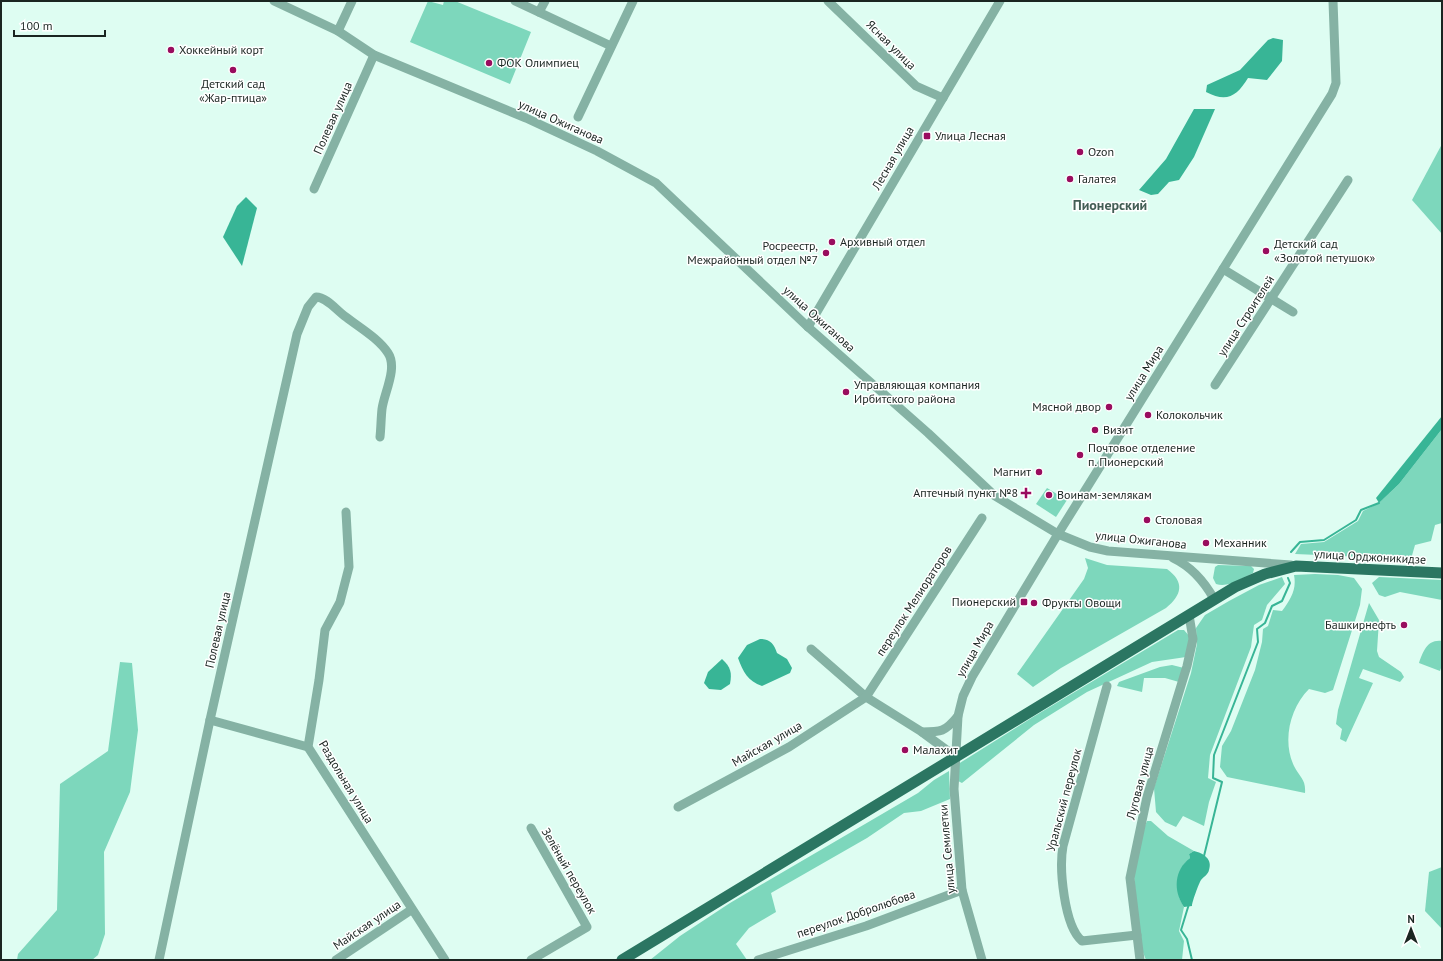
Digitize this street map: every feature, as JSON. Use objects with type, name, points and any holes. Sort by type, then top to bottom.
[{"type":"main road","name":"улица Орджоникидзе","points":[[622,960],[1214,599],[1250,580],[1296,566],[1442,573]]},
{"type":"street","name":"улица Ожиганова","points":[[274,1],[338,30],[374,55],[526,118],[598,151],[656,183],[808,327],[928,433],[995,496],[1058,534],[1079,543],[1108,551],[1296,566]]},
{"type":"street","points":[[338,30],[352,1]]},
{"type":"street","points":[[515,1],[610,46]]},
{"type":"street","points":[[539,12],[545,1]]},
{"type":"street","points":[[578,117],[610,46],[633,1]]},
{"type":"street","name":"Ясная улица","points":[[828,1],[916,86],[943,98]]},
{"type":"street","name":"Лесная улица","points":[[808,327],[1000,1]]},
{"type":"street","name":"улица Мира","points":[[956,757],[958,716],[963,696],[972,676],[1058,534],[1332,94],[1336,84],[1333,1]]},
{"type":"street","name":"Полевая улица","points":[[314,190],[374,55]]},
{"type":"street","name":"улица Строителей","points":[[1215,385],[1348,180]]},
{"type":"street","points":[[1223,269],[1293,312]]},
{"type":"street","name":"Полевая улица","points":[[159,960],[210,720],[297,334],[308,308],[316,297],[321,297],[375,339],[388,353],[391,361],[391,369],[382,409],[380,437]]},
{"type":"street","name":"Раздольная улица","points":[[346,512],[349,567],[340,602],[329,622],[324,636],[319,680],[308,747],[391,876],[411,910],[445,960]]},
{"type":"street","name":"переулок Мелиораторов","points":[[866,697],[982,518]]},
{"type":"street","points":[[1166,556],[1182,562],[1195,572],[1206,585],[1214,599]]},
{"type":"street","name":"Луговая улица","points":[[1140,960],[1130,878],[1147,796],[1192,645],[1193,638],[1189,615]]},
{"type":"street","points":[[811,649],[866,697],[922,732],[956,757]]},
{"type":"street","name":"Уральский переулок","points":[[1107,686],[1060,859],[1062,880],[1072,928],[1077,937],[1082,941],[1137,935]]},
{"type":"street","name":"Майская улица","points":[[678,807],[789,747],[866,697]]},
{"type":"street","points":[[922,732],[940,732],[949,728],[958,716]]},
{"type":"street","points":[[210,720],[308,747]]},
{"type":"street","name":"улица Семилетки","points":[[956,757],[954,789],[962,890],[980,960]]},
{"type":"street","name":"Зелёный переулок","points":[[530,828],[587,927],[531,960]]},
{"type":"street","name":"переулок Добролюбова","points":[[758,960],[866,926],[962,890]]},
{"type":"street","name":"Майская улица","points":[[336,960],[411,910]]},
{"type":"shaded area","name":"ФОК Олимпиец","points":[[428,1],[443,5],[444,1],[455,1],[531,32],[510,84],[410,42]]},
{"type":"shaded area","points":[[1273,38],[1283,40],[1282,61],[1267,80],[1248,78],[1240,89],[1231,96],[1226,97],[1220,97],[1206,92],[1207,85],[1240,70],[1268,40]]},
{"type":"shaded area","points":[[1194,109],[1215,109],[1194,157],[1179,180],[1169,182],[1158,194],[1151,195],[1139,190],[1166,159]]},
{"type":"shaded area","points":[[1442,144],[1442,234],[1412,200]]},
{"type":"shaded area","points":[[246,197],[257,208],[242,266],[223,237],[237,206]]},
{"type":"shaded area","points":[[1442,416],[1442,429],[1399,484],[1379,503],[1376,498]]},
{"type":"shaded area","points":[[1442,429],[1442,523],[1435,525],[1431,541],[1415,545],[1411,559],[1295,554],[1301,544],[1324,542],[1358,521],[1363,511],[1379,503],[1399,484]]},
{"type":"shaded area","points":[[1047,488],[1067,500],[1056,517],[1036,504]]},
{"type":"shaded area","points":[[1085,558],[1107,565],[1167,569],[1177,579],[1179,584],[1178,593],[1166,608],[1061,668],[1033,687],[1017,674],[1084,579],[1088,568]]},
{"type":"shaded area","points":[[1218,565],[1251,566],[1254,569],[1253,573],[1240,580],[1231,584],[1221,585],[1216,584],[1213,578],[1215,567]]},
{"type":"shaded area","points":[[1294,575],[1338,575],[1354,578],[1362,589],[1360,605],[1333,690],[1325,693],[1309,689],[1297,706],[1290,725],[1288,736],[1290,756],[1294,766],[1304,781],[1305,793],[1227,777],[1220,767],[1222,746],[1231,731],[1255,670],[1262,642],[1263,629],[1268,626],[1273,610],[1282,611],[1290,599],[1295,585]]},
{"type":"shaded area","points":[[1282,577],[1285,584],[1267,605],[1262,620],[1254,625],[1251,647],[1210,755],[1208,778],[1216,782],[1209,802],[1204,826],[1183,816],[1176,827],[1165,822],[1156,812],[1154,788],[1191,673],[1197,644],[1196,628],[1205,615],[1259,585]]},
{"type":"shaded area","points":[[1379,577],[1442,580],[1442,600],[1400,592],[1385,597],[1379,595],[1372,583]]},
{"type":"shaded area","points":[[1369,603],[1379,620],[1377,651],[1379,657],[1401,672],[1404,677],[1400,682],[1363,669],[1359,678],[1373,683],[1346,742],[1340,739],[1342,729],[1336,724],[1338,710]]},
{"type":"shaded area","points":[[1178,630],[1184,630],[1190,637],[1186,657],[1152,662],[1087,692],[1034,725],[962,783],[958,781],[955,766],[1033,717]]},
{"type":"shaded area","points":[[760,639],[771,643],[777,653],[787,659],[792,668],[790,673],[762,686],[750,679],[742,668],[738,658],[747,645]]},
{"type":"shaded area","points":[[1442,641],[1442,665],[1440,671],[1419,663],[1426,647],[1429,644]]},
{"type":"shaded area","points":[[722,659],[730,670],[730,684],[721,690],[709,689],[704,683],[708,672]]},
{"type":"shaded area","points":[[120,662],[132,663],[138,730],[130,792],[104,852],[105,934],[98,955],[92,960],[17,960],[18,954],[57,910],[60,784],[108,751]]},
{"type":"shaded area","points":[[1172,665],[1184,668],[1179,682],[1165,678],[1144,678],[1142,692],[1117,686],[1119,682],[1160,667]]},
{"type":"shaded area","points":[[949,771],[950,799],[921,811],[904,813],[867,838],[771,893],[776,912],[749,928],[736,944],[747,960],[650,960],[680,936],[730,903],[918,793],[934,780]]},
{"type":"shaded area","points":[[1147,821],[1151,821],[1168,836],[1194,851],[1189,854],[1190,858],[1185,862],[1179,874],[1178,881],[1179,895],[1184,907],[1179,931],[1184,941],[1182,960],[1146,960],[1141,947],[1134,877],[1144,828]]},
{"type":"shaded area","points":[[1194,851],[1201,853],[1206,857],[1210,863],[1210,866],[1208,873],[1200,882],[1192,906],[1184,907],[1178,894],[1178,875],[1181,868],[1190,858],[1189,854]]},
{"type":"shaded area","points":[[1442,867],[1442,929],[1425,911],[1429,872]]},
{"type":"waterway","points":[[1291,552],[1300,542],[1324,540],[1356,520],[1361,510],[1379,503]]},
{"type":"waterway","points":[[1204,856],[1222,782],[1213,778],[1214,755],[1258,642],[1257,629],[1265,623],[1272,606],[1282,601],[1290,583],[1288,578]]},
{"type":"waterway","points":[[1189,904],[1181,930],[1187,939],[1192,960]]},
{"type":"place","name":"Хоккейный корт","points":[[171,50]]},
{"type":"place","name":"ФОК Олимпиец","points":[[489,63]]},
{"type":"place","name":"Детский сад «Жар-птица»","points":[[233,70]]},
{"type":"place","name":"Улица Лесная","points":[[927,136]]},
{"type":"place","name":"Ozon","points":[[1080,152]]},
{"type":"place","name":"Галатея","points":[[1070,179]]},
{"type":"place","name":"Архивный отдел","points":[[832,242]]},
{"type":"place","name":"Детский сад «Золотой петушок»","points":[[1266,251]]},
{"type":"place","name":"Росреестр, Межрайонный отдел №7","points":[[826,253]]},
{"type":"place","name":"Управляющая компания Ирбитского района","points":[[846,392]]},
{"type":"place","name":"Мясной двор","points":[[1109,407]]},
{"type":"place","name":"Колокольчик","points":[[1148,415]]},
{"type":"place","name":"Визит","points":[[1095,430]]},
{"type":"place","name":"Почтовое отделение п. Пионерский","points":[[1080,455]]},
{"type":"place","name":"Магнит","points":[[1039,472]]},
{"type":"place","name":"Аптечный пункт №8","points":[[1026,493]]},
{"type":"place","name":"Воинам-землякам","points":[[1049,495]]},
{"type":"place","name":"Столовая","points":[[1147,520]]},
{"type":"place","name":"Механник","points":[[1206,543]]},
{"type":"place","name":"Пионерский","points":[[1024,602]]},
{"type":"place","name":"Фрукты Овощи","points":[[1034,603]]},
{"type":"place","name":"Башкирнефть","points":[[1404,625]]},
{"type":"place","name":"Малахит","points":[[905,750]]},
{"type":"district","name":"Пионерский","points":[[1110,205]]}]
